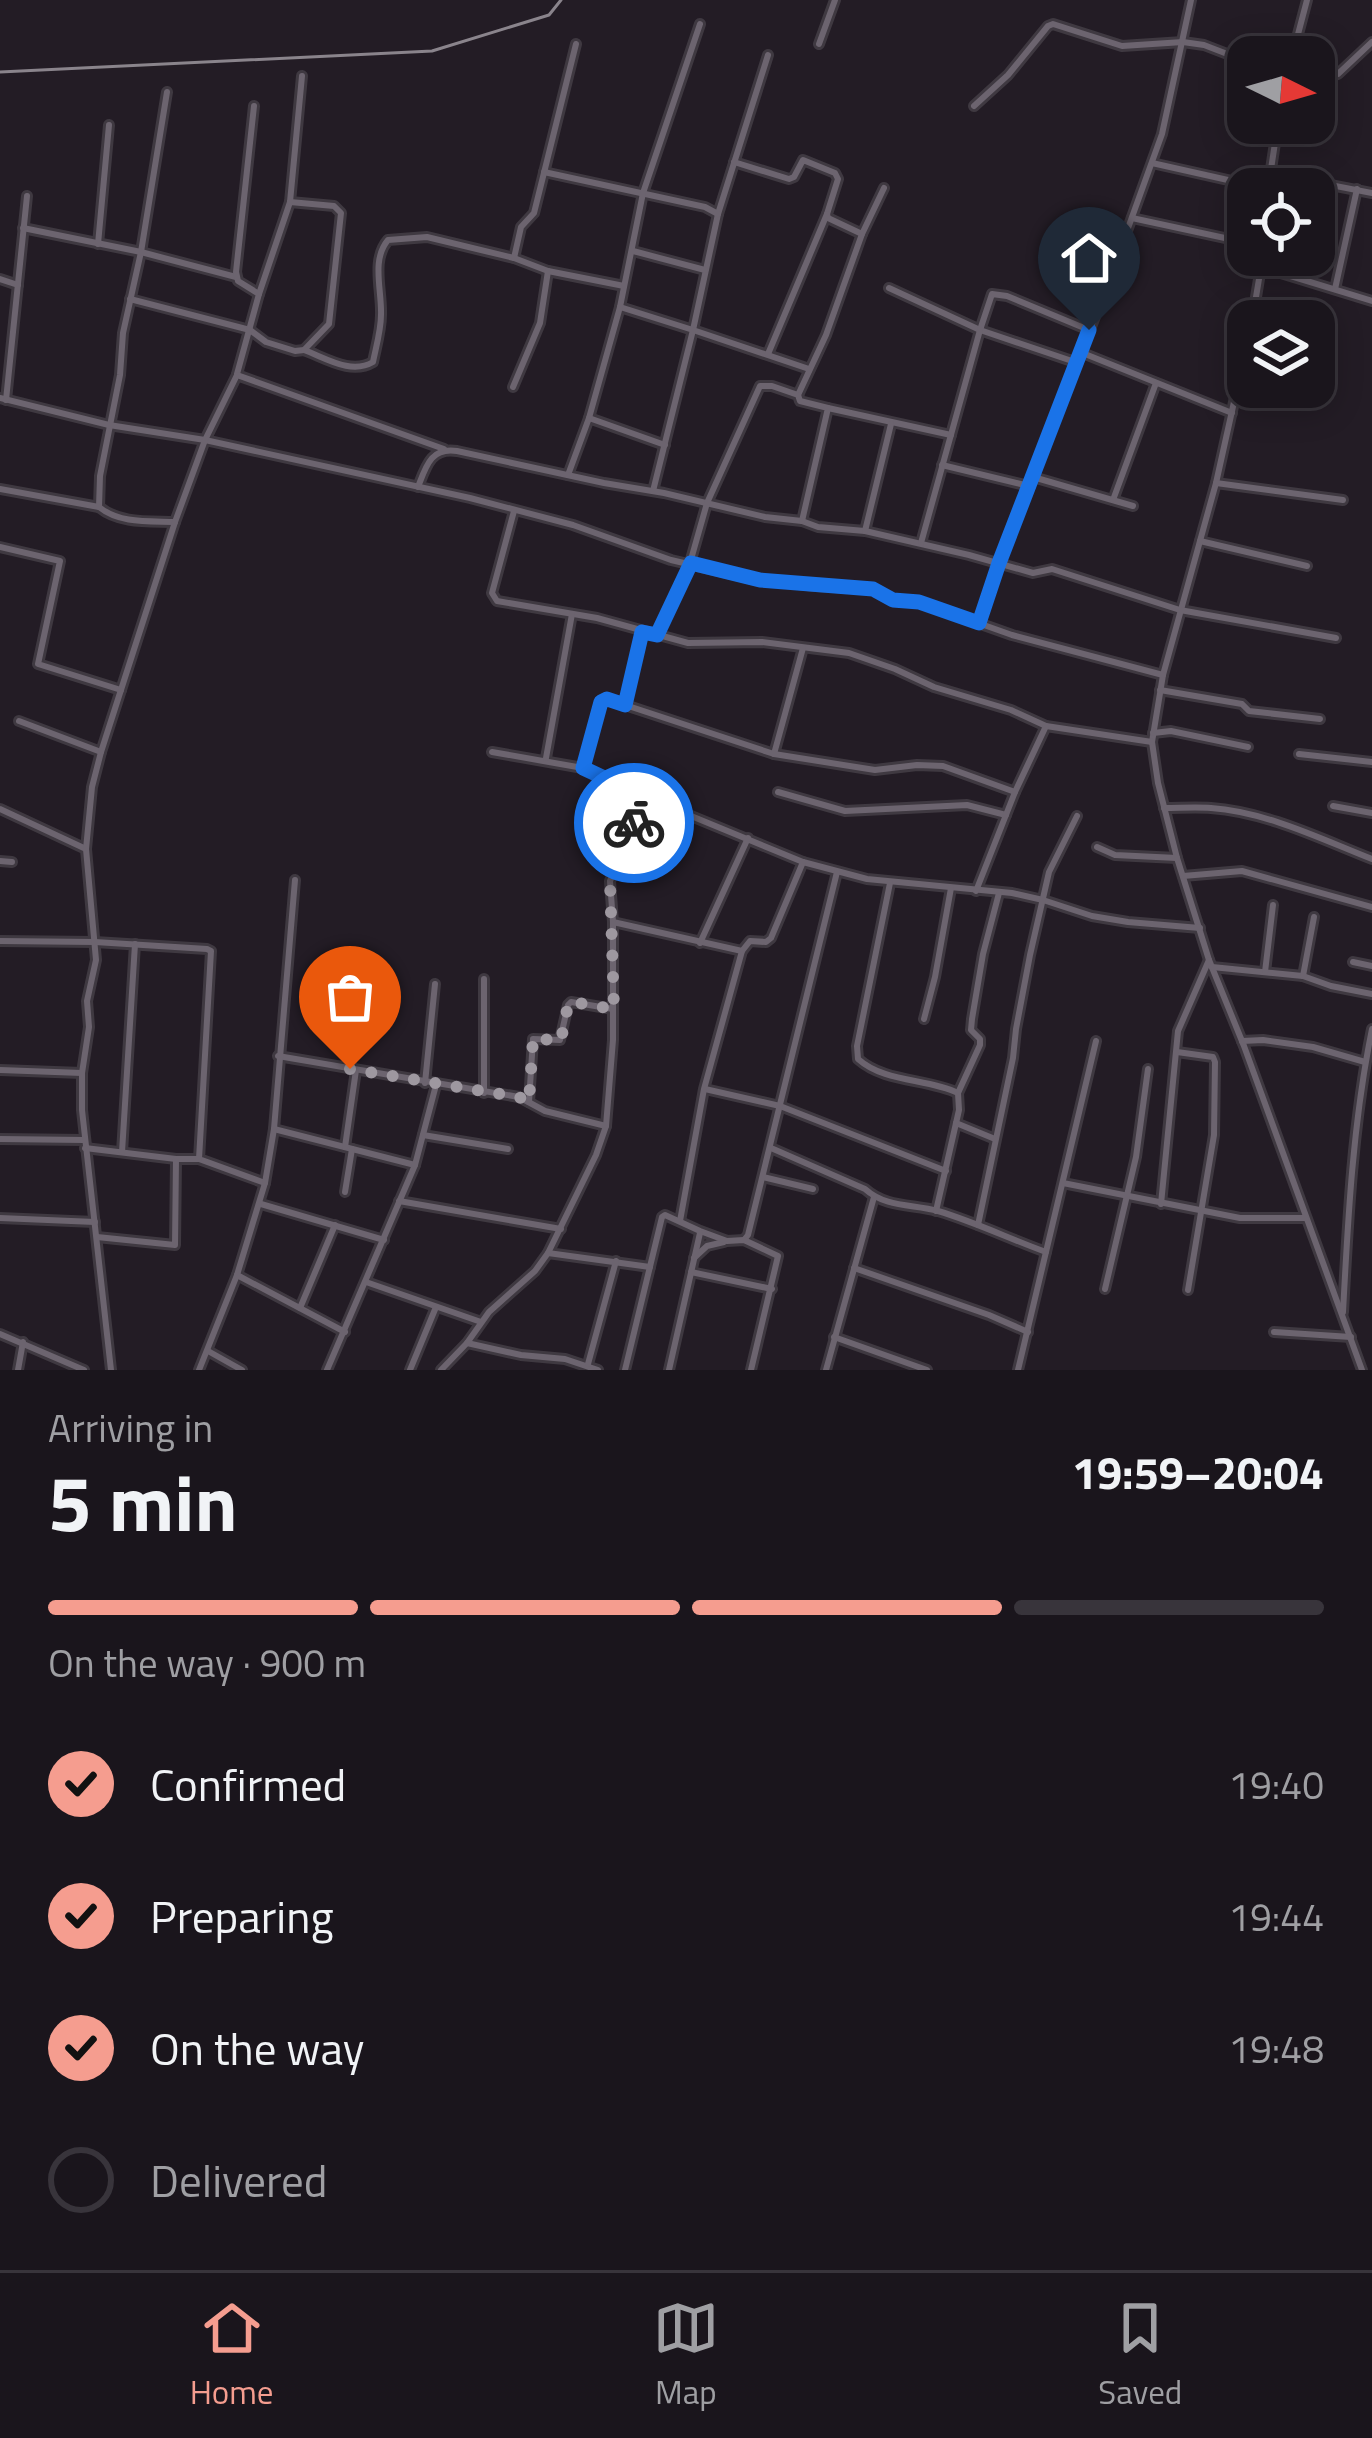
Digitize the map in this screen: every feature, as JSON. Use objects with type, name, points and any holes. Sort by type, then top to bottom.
[{"type":"street","points":[[819,44],[835,0]]},
{"type":"street","points":[[979,623],[1162,134],[1191,0]]},
{"type":"street","points":[[1298,36],[1307,0]]},
{"type":"street","points":[[568,476],[620,307],[643,193],[700,24]]},
{"type":"street","points":[[974,106],[1054,24],[1122,46],[1183,42],[1227,53]]},
{"type":"street","points":[[1335,74],[1372,43]]},
{"type":"street","points":[[514,258],[521,227],[534,213],[576,44]]},
{"type":"street","points":[[653,490],[718,214],[769,55]]},
{"type":"street","points":[[111,1370],[85,1144],[86,1001],[95,973],[87,814],[101,752],[175,523],[205,440],[237,375],[290,202],[302,76]]},
{"type":"street","points":[[99,507],[122,333],[141,253],[167,92]]},
{"type":"street","points":[[236,278],[254,106]]},
{"type":"street","points":[[98,244],[109,125]]},
{"type":"street","points":[[734,162],[789,179],[802,160],[836,173],[838,179],[768,354]]},
{"type":"street","points":[[1151,163],[1227,180]]},
{"type":"street","points":[[544,172],[705,207],[718,214]]},
{"type":"street","points":[[1335,185],[1372,194]]},
{"type":"street","points":[[884,188],[798,395],[800,401],[950,435]]},
{"type":"street","points":[[1335,290],[1357,189]]},
{"type":"street","points":[[27,196],[3,399],[418,487],[573,525],[661,557],[760,580],[873,589],[893,600],[919,602],[1065,650],[1162,675]]},
{"type":"street","points":[[290,202],[334,206],[341,213],[328,324],[304,350]]},
{"type":"street","points":[[826,214],[862,234]]},
{"type":"street","points":[[1132,218],[1227,238]]},
{"type":"street","points":[[23,228],[236,278],[259,294]]},
{"type":"street","points":[[130,298],[250,330],[266,342],[348,367],[366,368],[373,362],[382,318],[379,274],[381,249],[388,240],[427,237],[548,271],[624,286]]},
{"type":"street","points":[[631,251],[705,270]]},
{"type":"street","points":[[513,387],[540,322],[548,271]]},
{"type":"street","points":[[1290,276],[1372,301]]},
{"type":"street","points":[[0,279],[18,285]]},
{"type":"street","points":[[889,288],[980,330],[1076,362]]},
{"type":"street","points":[[921,543],[992,294],[1089,330]]},
{"type":"street","points":[[620,307],[809,369]]},
{"type":"street","points":[[1080,352],[1233,414]]},
{"type":"street","points":[[237,375],[444,449],[765,517],[865,531],[1033,573],[1052,569],[1180,610],[1336,638]]},
{"type":"street","points":[[1113,500],[1156,382]]},
{"type":"street","points":[[657,635],[691,563],[707,503],[760,386],[798,395]]},
{"type":"street","points":[[802,521],[828,408]]},
{"type":"street","points":[[1234,408],[1162,675],[1152,742],[1177,858],[1210,963],[1361,1367],[1372,1365]]},
{"type":"street","points":[[589,418],[665,445]]},
{"type":"street","points":[[865,531],[891,423]]},
{"type":"street","points":[[418,487],[428,461],[444,449]]},
{"type":"street","points":[[942,465],[1029,487]]},
{"type":"street","points":[[1033,476],[1132,506]]},
{"type":"street","points":[[1216,483],[1342,500]]},
{"type":"street","points":[[0,489],[99,507],[110,516],[128,520],[175,523]]},
{"type":"street","points":[[514,510],[493,598],[597,618],[688,643],[753,641],[849,653],[1046,726],[1152,742]]},
{"type":"street","points":[[1200,541],[1307,566]]},
{"type":"street","points":[[0,547],[60,561],[38,664],[122,691]]},
{"type":"street","points":[[546,760],[572,614]]},
{"type":"street","points":[[625,705],[642,632]]},
{"type":"street","points":[[773,754],[803,648]]},
{"type":"street","points":[[1160,690],[1242,704],[1249,711],[1320,718]]},
{"type":"street","points":[[583,768],[601,702],[607,699],[773,754],[875,770],[943,766],[1015,793]]},
{"type":"street","points":[[19,721],[101,752]]},
{"type":"street","points":[[976,891],[1046,726]]},
{"type":"street","points":[[1153,733],[1171,731],[1248,747]]},
{"type":"street","points":[[492,752],[583,768],[803,862],[837,871],[890,883],[1043,900],[1128,922],[1200,928]]},
{"type":"street","points":[[1299,754],[1372,762]]},
{"type":"street","points":[[778,792],[845,812],[967,805],[1006,815]]},
{"type":"street","points":[[441,1370],[548,1253],[585,1183],[606,1126],[614,1009],[609,889],[611,874],[645,797]]},
{"type":"street","points":[[1333,806],[1372,813]]},
{"type":"street","points":[[1164,808],[1213,808],[1263,818],[1372,859]]},
{"type":"street","points":[[0,809],[86,849]]},
{"type":"street","points":[[978,1225],[1049,872],[1077,817]]},
{"type":"street","points":[[700,943],[748,838]]},
{"type":"street","points":[[1097,847],[1115,855],[1177,858]]},
{"type":"street","points":[[0,861],[12,862]]},
{"type":"street","points":[[680,1221],[704,1089],[742,951],[750,941],[771,938],[803,862]]},
{"type":"street","points":[[744,1240],[764,1177],[837,871]]},
{"type":"street","points":[[1183,876],[1242,871],[1372,907]]},
{"type":"street","points":[[199,1370],[237,1275],[265,1183],[274,1129],[295,880]]},
{"type":"street","points":[[890,883],[858,1059],[908,1081],[958,1093]]},
{"type":"street","points":[[924,1019],[951,888]]},
{"type":"street","points":[[936,1211],[956,1124],[958,1093],[980,1046],[971,1030],[972,1019],[999,893]]},
{"type":"street","points":[[1265,972],[1274,905]]},
{"type":"street","points":[[1303,976],[1314,917]]},
{"type":"street","points":[[613,922],[742,951]]},
{"type":"street","points":[[0,940],[135,944],[208,949],[213,954],[199,1159]]},
{"type":"street","points":[[122,1152],[135,944]]},
{"type":"street","points":[[1353,962],[1372,966]]},
{"type":"street","points":[[1210,963],[1303,976],[1372,994]]},
{"type":"street","points":[[1161,1204],[1178,1031],[1210,963]]},
{"type":"street","points":[[345,1192],[358,968]]},
{"type":"street","points":[[484,979],[484,1094]]},
{"type":"street","points":[[424,1083],[435,984]]},
{"type":"street","points":[[529,1102],[533,1039],[561,1040],[572,1002],[614,1009]]},
{"type":"street","points":[[1342,1319],[1349,1192],[1372,1029]]},
{"type":"street","points":[[1018,1370],[1096,1041]]},
{"type":"street","points":[[1242,1041],[1313,1047],[1365,1062]]},
{"type":"street","points":[[1177,1052],[1215,1062],[1214,1135],[1188,1290]]},
{"type":"street","points":[[278,1056],[519,1097],[545,1111],[606,1126]]},
{"type":"street","points":[[1105,1289],[1127,1197],[1148,1069]]},
{"type":"street","points":[[0,1070],[82,1073]]},
{"type":"street","points":[[327,1370],[415,1165],[436,1085]]},
{"type":"street","points":[[704,1089],[780,1106],[946,1171]]},
{"type":"street","points":[[956,1124],[995,1139]]},
{"type":"street","points":[[274,1129],[415,1165]]},
{"type":"street","points":[[423,1135],[508,1149]]},
{"type":"street","points":[[0,1139],[199,1159],[265,1183]]},
{"type":"street","points":[[771,1148],[866,1189],[874,1197],[936,1211],[1046,1252]]},
{"type":"street","points":[[97,1237],[175,1245],[176,1159]]},
{"type":"street","points":[[764,1177],[813,1189]]},
{"type":"street","points":[[1063,1184],[1240,1218],[1306,1218]]},
{"type":"street","points":[[826,1370],[874,1197]]},
{"type":"street","points":[[400,1202],[561,1229]]},
{"type":"street","points":[[260,1204],[384,1240]]},
{"type":"street","points":[[625,1370],[665,1215],[700,1232],[744,1240],[778,1256],[751,1370]]},
{"type":"street","points":[[0,1217],[95,1222]]},
{"type":"street","points":[[300,1308],[335,1226]]},
{"type":"street","points":[[669,1370],[700,1232]]},
{"type":"street","points":[[694,1258],[707,1246],[728,1240]]},
{"type":"street","points":[[548,1253],[650,1267]]},
{"type":"street","points":[[588,1364],[616,1261]]},
{"type":"street","points":[[854,1268],[1028,1331]]},
{"type":"street","points":[[691,1272],[772,1289]]},
{"type":"street","points":[[237,1275],[345,1332]]},
{"type":"street","points":[[366,1282],[481,1322]]},
{"type":"street","points":[[410,1370],[436,1306]]},
{"type":"street","points":[[1274,1332],[1351,1337]]},
{"type":"street","points":[[0,1334],[84,1370]]},
{"type":"street","points":[[835,1337],[927,1370]]},
{"type":"street","points":[[19,1370],[22,1342]]},
{"type":"street","points":[[467,1342],[565,1359],[598,1370]]},
{"type":"street","points":[[208,1351],[242,1370]]},
{"type":"street","points":[[520,1354],[520,1370]]},
{"type":"street","points":[[565,1359],[565,1370]]},
{"type":"railway","points":[[0,72],[432,51],[549,15],[561,0]]},
{"type":"way so far","points":[[350,1069],[529,1102],[533,1039],[561,1040],[572,1002],[614,1009],[609,889],[634,823]]},
{"type":"route","points":[[634,823],[645,797],[583,768],[601,702],[607,699],[625,705],[642,632],[657,635],[691,563],[760,580],[873,589],[893,600],[919,602],[979,623],[1089,330]]}]
